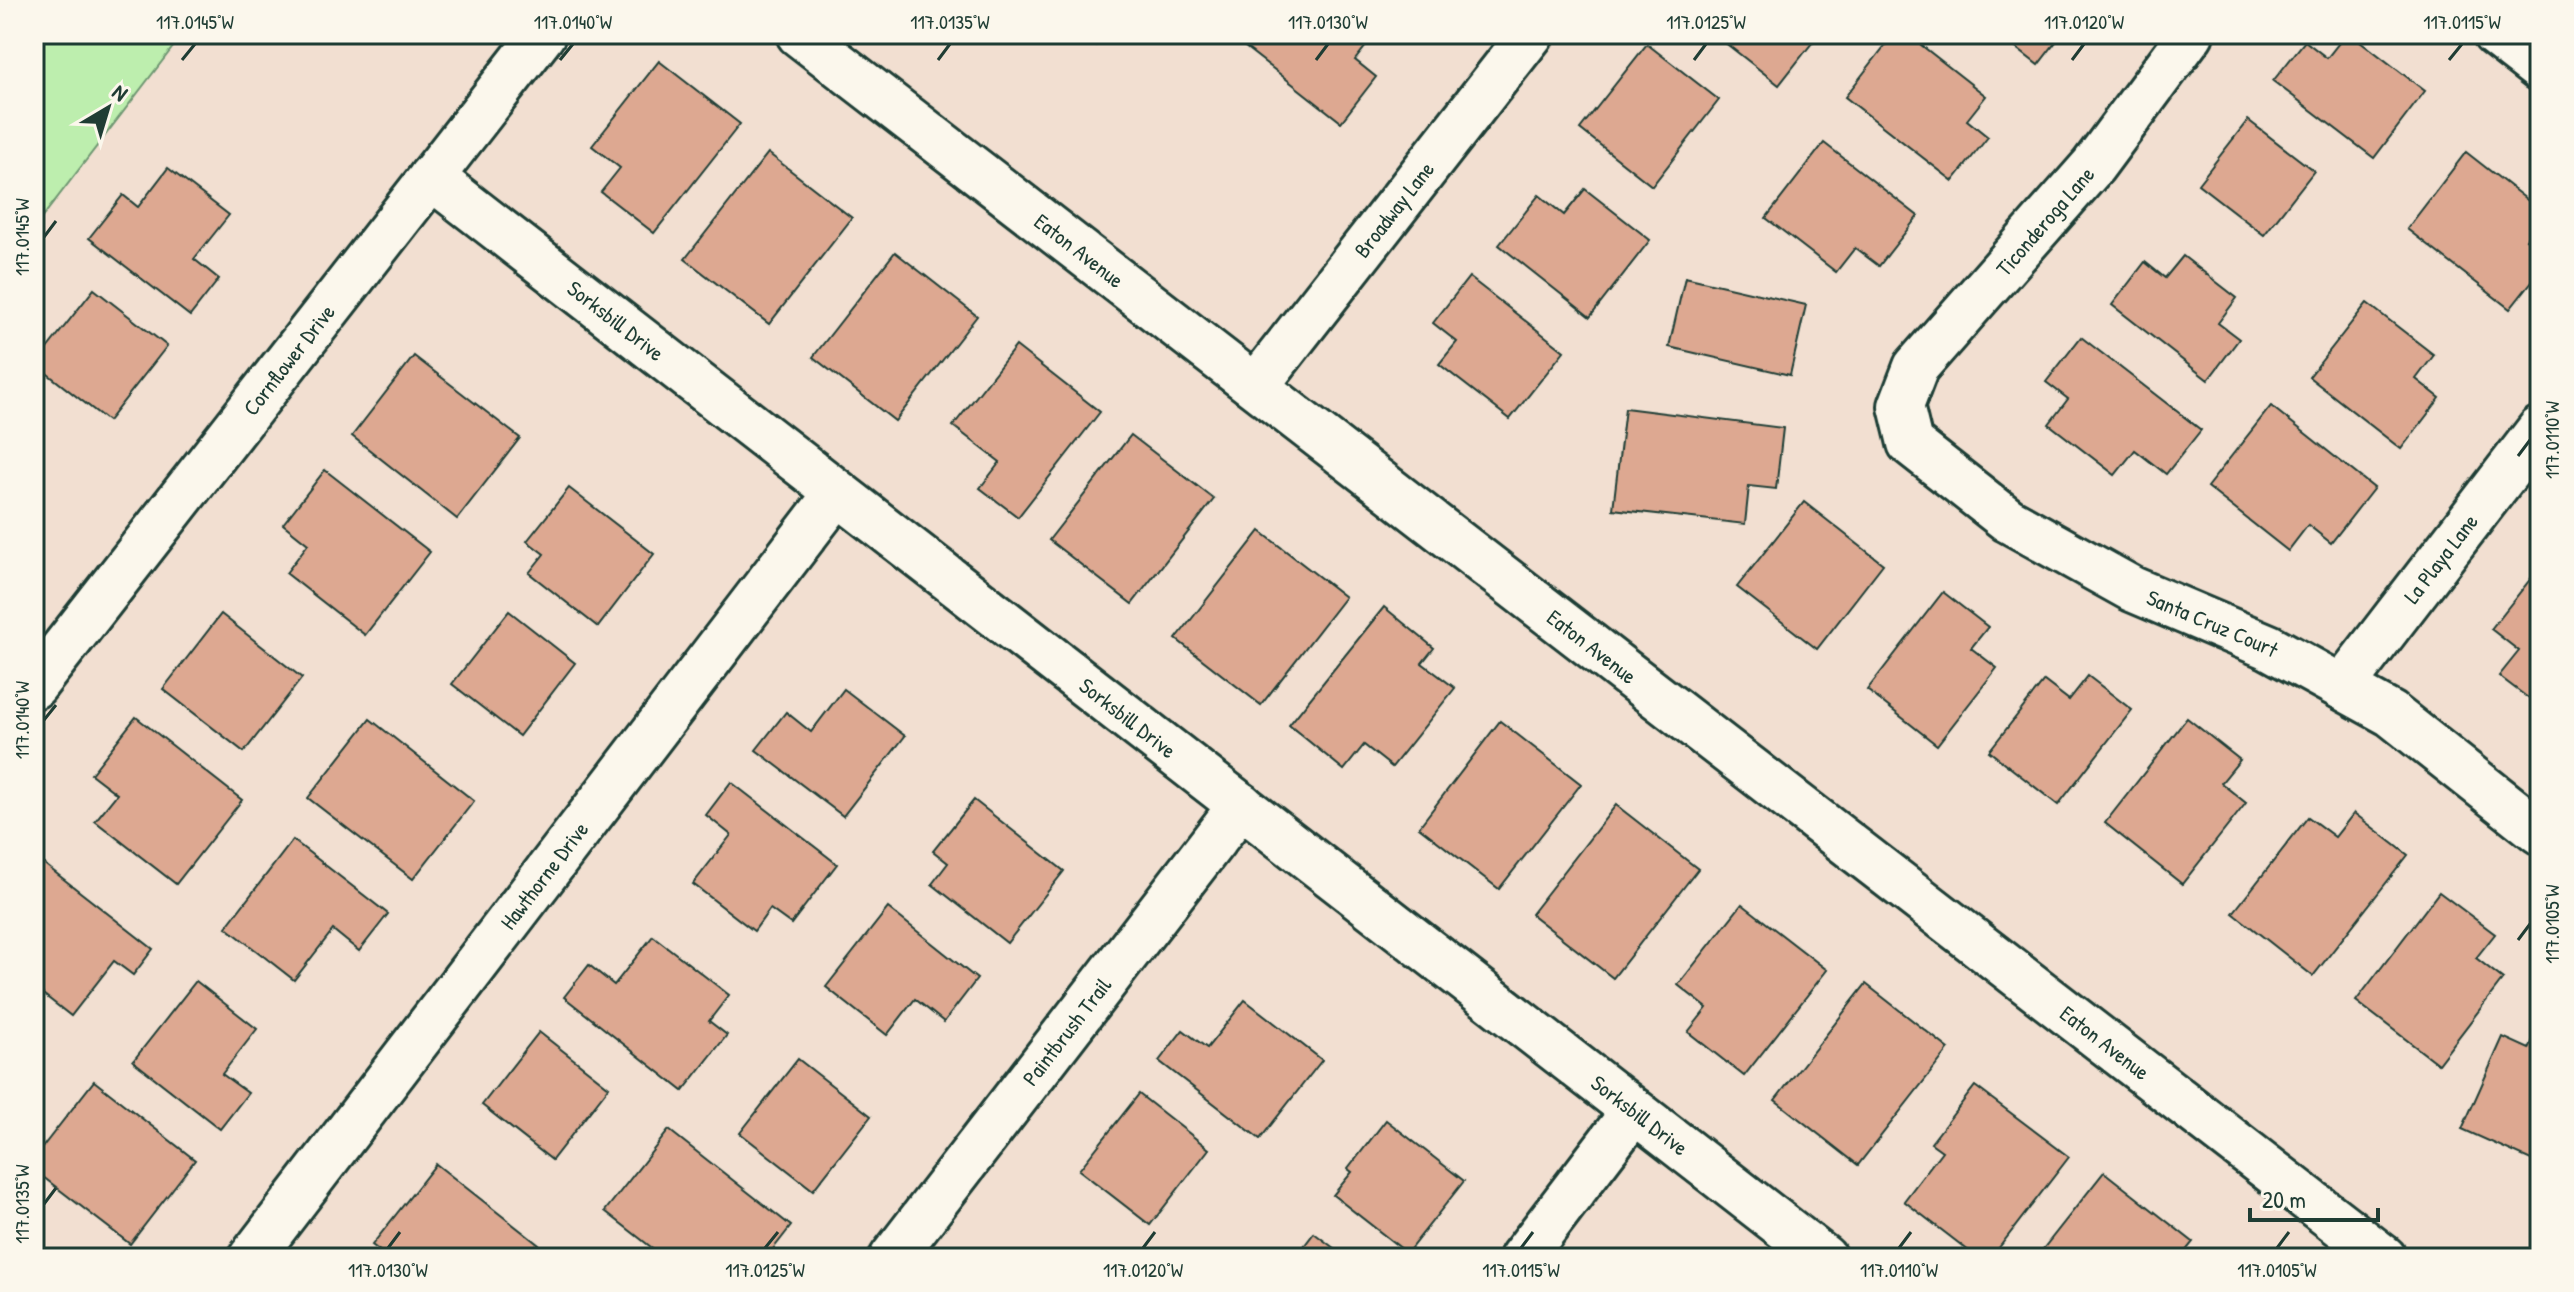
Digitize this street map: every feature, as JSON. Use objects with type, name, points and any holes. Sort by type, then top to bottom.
[{"type":"street","name":"Cornflower Drive","points":[[34,686],[543,34]]},
{"type":"street","name":"Eaton Avenue","points":[[799,34],[2384,1258]]},
{"type":"street","name":"Broadway Lane","points":[[1256,386],[1531,34]]},
{"type":"street","name":"Ticonderoga Lane","points":[[1901,406],[1916,367],[2093,166],[2191,34]]},
{"type":"street","points":[[2495,34],[2540,69]]},
{"type":"street","name":"Sorksbill Drive","points":[[431,177],[1824,1258]]},
{"type":"street","name":"Santa Cruz Court","points":[[1901,406],[1910,443],[2008,520],[2132,589],[2269,647],[2391,714],[2540,832]]},
{"type":"street","name":"La Playa Lane","points":[[2342,687],[2540,429]]},
{"type":"street","name":"Hawthorne Drive","points":[[251,1258],[837,493]]},
{"type":"street","name":"Paintbrush Trail","points":[[892,1258],[1241,805]]},
{"type":"street","points":[[1522,1258],[1634,1111]]},
{"type":"green space","points":[[34,34],[183,34],[34,228]]},
{"type":"building","points":[[1082,34],[1104,34],[1096,45]]},
{"type":"building","points":[[1254,34],[1370,34],[1373,37],[1355,60],[1376,77],[1341,122],[1244,46]]},
{"type":"building","points":[[1714,34],[1819,34],[1779,85]]},
{"type":"building","points":[[1894,34],[1907,34],[1986,96],[1967,120],[1988,137],[1953,181],[1845,97]]},
{"type":"building","points":[[1998,34],[2062,34],[2038,65]]},
{"type":"building","points":[[2346,34],[2351,34],[2425,91],[2374,158],[2273,81],[2305,41],[2327,58]]},
{"type":"building","points":[[1647,44],[1719,100],[1652,186],[1580,129]]},
{"type":"building","points":[[659,61],[740,124],[654,233],[601,192],[620,168],[592,146]]},
{"type":"building","points":[[2248,120],[2314,171],[2264,235],[2198,184]]},
{"type":"building","points":[[1824,143],[1918,216],[1879,266],[1855,248],[1836,272],[1766,218]]},
{"type":"building","points":[[2466,152],[2540,210],[2540,221],[2526,239],[2540,250],[2540,271],[2510,309],[2407,229]]},
{"type":"building","points":[[768,153],[852,218],[769,324],[685,259]]},
{"type":"building","points":[[168,168],[229,215],[194,259],[219,279],[190,316],[89,238],[123,195],[138,207]]},
{"type":"building","points":[[1585,189],[1650,240],[1590,317],[1499,245],[1539,195],[1564,215]]},
{"type":"building","points":[[895,252],[977,316],[895,421],[813,357]]},
{"type":"building","points":[[2183,256],[2237,298],[2218,323],[2239,339],[2208,380],[2112,305],[2145,262],[2165,278]]},
{"type":"building","points":[[1469,277],[1564,351],[1510,419],[1439,364],[1457,342],[1433,323]]},
{"type":"building","points":[[1685,277],[1806,305],[1790,375],[1669,347]]},
{"type":"building","points":[[94,289],[167,346],[108,421],[35,364]]},
{"type":"building","points":[[2367,303],[2434,355],[2416,379],[2440,398],[2401,449],[2309,377]]},
{"type":"building","points":[[2081,337],[2201,430],[2166,474],[2135,450],[2115,475],[2049,424],[2068,399],[2046,382]]},
{"type":"building","points":[[1016,346],[1100,412],[1018,517],[980,488],[1000,462],[953,426]]},
{"type":"building","points":[[414,356],[520,438],[457,519],[352,436]]},
{"type":"building","points":[[2271,406],[2374,488],[2331,543],[2308,525],[2288,551],[2207,487]]},
{"type":"building","points":[[1625,408],[1783,428],[1776,489],[1749,486],[1745,524],[1613,509]]},
{"type":"building","points":[[1131,435],[1214,499],[1132,604],[1049,540]]},
{"type":"building","points":[[325,470],[430,552],[365,635],[286,573],[308,544],[283,524]]},
{"type":"building","points":[[569,488],[654,554],[598,627],[529,573],[544,554],[527,541]]},
{"type":"building","points":[[1804,502],[1883,564],[1817,649],[1737,587]]},
{"type":"building","points":[[1260,531],[1345,597],[1261,705],[1176,639]]},
{"type":"building","points":[[2540,567],[2540,707],[2499,676],[2519,651],[2491,629]]},
{"type":"building","points":[[1943,592],[1988,627],[1971,648],[1997,668],[1937,745],[1867,690]]},
{"type":"building","points":[[1384,607],[1434,648],[1422,663],[1455,688],[1392,767],[1364,745],[1344,770],[1289,725]]},
{"type":"building","points":[[509,611],[575,663],[519,736],[452,684]]},
{"type":"building","points":[[221,614],[302,678],[244,752],[163,689]]},
{"type":"building","points":[[2088,676],[2132,710],[2058,805],[1989,751],[2044,681],[2069,700]]},
{"type":"building","points":[[844,689],[905,736],[843,816],[756,750],[786,712],[811,732]]},
{"type":"building","points":[[136,717],[242,800],[176,884],[95,821],[117,794],[91,774]]},
{"type":"building","points":[[2187,718],[2240,760],[2221,783],[2246,803],[2182,884],[2105,823]]},
{"type":"building","points":[[370,719],[474,801],[413,879],[308,798]]},
{"type":"building","points":[[1500,721],[1581,784],[1499,889],[1419,827]]},
{"type":"building","points":[[731,782],[837,864],[791,924],[770,909],[754,931],[693,884],[731,835],[706,815]]},
{"type":"building","points":[[974,800],[1064,871],[1007,943],[932,884],[948,863],[933,851]]},
{"type":"building","points":[[1616,805],[1698,869],[1613,978],[1531,914]]},
{"type":"building","points":[[2354,813],[2408,855],[2313,976],[2233,913],[2308,817],[2335,837]]},
{"type":"building","points":[[293,840],[388,914],[359,951],[333,930],[294,980],[226,927]]},
{"type":"building","points":[[34,856],[153,949],[133,975],[114,961],[71,1016],[34,987]]},
{"type":"building","points":[[2439,892],[2495,934],[2476,958],[2503,979],[2438,1064],[2356,1001]]},
{"type":"building","points":[[1742,904],[1827,970],[1744,1076],[1688,1032],[1707,1008],[1678,985]]},
{"type":"building","points":[[888,908],[977,979],[944,1022],[915,999],[887,1035],[826,987]]},
{"type":"building","points":[[653,936],[729,995],[709,1021],[727,1035],[683,1091],[564,997],[589,965],[614,985]]},
{"type":"building","points":[[196,981],[257,1029],[222,1074],[248,1093],[220,1129],[133,1061]]},
{"type":"building","points":[[1866,984],[1949,1049],[1858,1165],[1775,1100]]},
{"type":"building","points":[[1245,1000],[1322,1060],[1260,1139],[1159,1061],[1183,1030],[1207,1048]]},
{"type":"building","points":[[2540,1025],[2540,1164],[2462,1129],[2503,1037],[2529,1049]]},
{"type":"building","points":[[539,1032],[609,1087],[552,1160],[482,1105]]},
{"type":"building","points":[[798,1059],[871,1116],[813,1190],[740,1133]]},
{"type":"building","points":[[94,1081],[195,1160],[130,1244],[34,1170],[34,1158]]},
{"type":"building","points":[[1975,1086],[2069,1157],[1991,1258],[1978,1258],[1904,1201],[1942,1151],[1931,1143]]},
{"type":"building","points":[[1139,1094],[1209,1149],[1150,1225],[1079,1170]]},
{"type":"building","points":[[1386,1120],[1464,1181],[1407,1253],[1333,1195],[1352,1172],[1348,1169]]},
{"type":"building","points":[[669,1130],[791,1226],[766,1258],[665,1258],[605,1211]]},
{"type":"building","points":[[436,1164],[539,1245],[529,1258],[389,1258],[372,1245]]},
{"type":"building","points":[[2104,1172],[2193,1242],[2180,1258],[2036,1258]]},
{"type":"building","points":[[1314,1233],[1347,1258],[1295,1258]]}]
